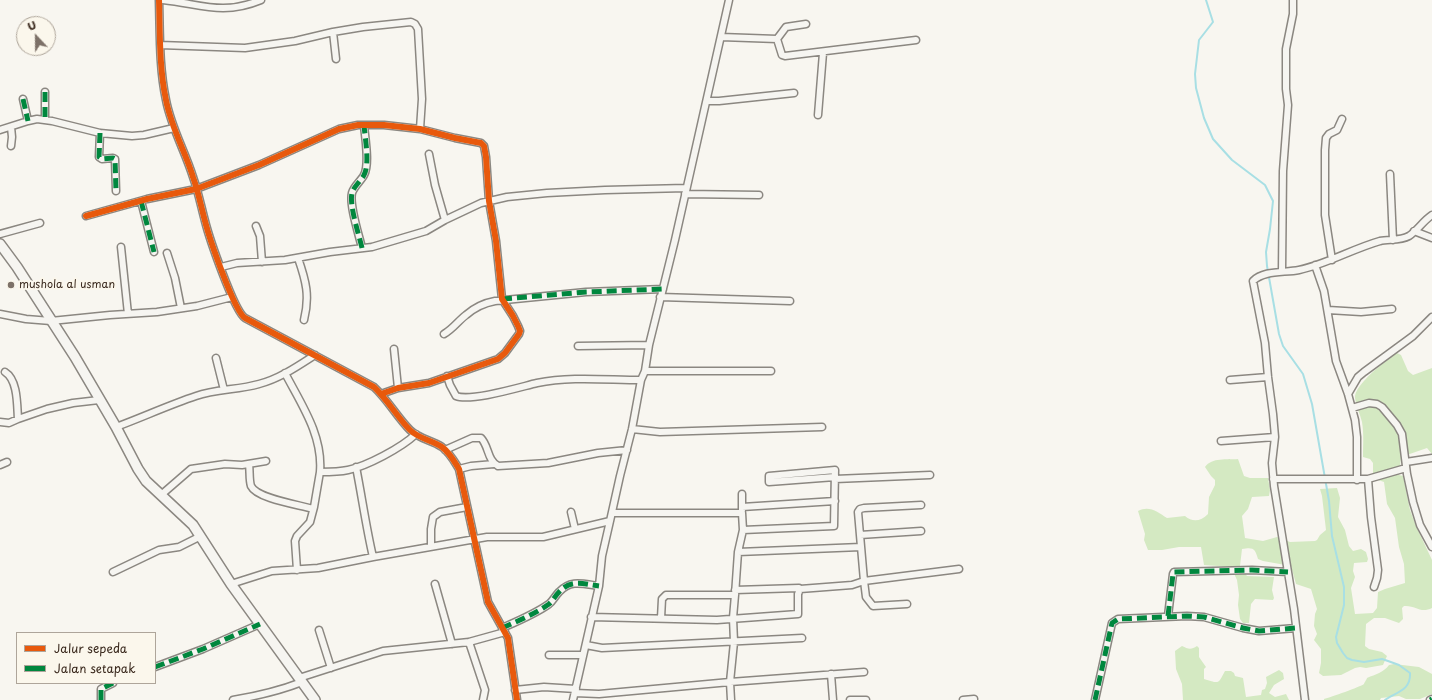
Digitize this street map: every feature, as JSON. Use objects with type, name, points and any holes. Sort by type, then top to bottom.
[{"type":"main road","points":[[0,244],[17,267],[75,357],[146,481],[193,525],[231,584],[315,700]]},
{"type":"street","points":[[159,0],[160,45],[166,100],[174,128],[193,177],[205,222],[232,297],[242,316],[374,387],[410,431],[422,439],[442,447],[452,456],[459,469],[488,602],[508,638],[517,700]]},
{"type":"street","points":[[163,0],[222,9],[240,7],[261,0]]},
{"type":"street","points":[[573,700],[599,586],[602,556],[645,370],[648,345],[686,191],[730,0]]},
{"type":"street","points":[[1282,271],[1283,171],[1288,105],[1286,89],[1286,50],[1293,14],[1293,0]]},
{"type":"street","points":[[160,45],[245,48],[295,41],[363,27],[412,22],[418,29],[422,99],[420,129]]},
{"type":"street","points":[[777,39],[786,27],[806,24]]},
{"type":"street","points":[[333,32],[336,59]]},
{"type":"street","points":[[721,37],[777,39]]},
{"type":"street","points":[[777,39],[783,56],[916,40]]},
{"type":"street","points":[[818,115],[823,52]]},
{"type":"street","points":[[45,92],[45,120]]},
{"type":"street","points":[[706,101],[794,93]]},
{"type":"street","points":[[23,99],[28,121]]},
{"type":"street","points":[[0,130],[37,119],[100,133],[132,136],[144,135],[174,128]]},
{"type":"street","points":[[1332,260],[1325,214],[1325,142],[1328,135],[1336,130],[1342,119]]},
{"type":"street","points":[[86,216],[141,201],[196,189],[259,165],[339,129],[384,125],[420,129],[481,143],[484,145],[489,201],[496,241],[502,300],[520,331],[505,353],[498,359],[429,382],[398,388],[381,394]]},
{"type":"street","points":[[362,248],[352,204],[352,194],[366,171],[366,142],[364,126]]},
{"type":"street","points":[[11,127],[11,146]]},
{"type":"street","points":[[100,133],[99,157],[102,159],[111,158],[115,160],[116,191]]},
{"type":"street","points":[[429,154],[435,185],[445,220]]},
{"type":"street","points":[[1390,174],[1393,240]]},
{"type":"street","points":[[221,267],[237,263],[298,258],[372,247],[426,231],[445,220],[489,201],[547,193],[643,188],[759,195]]},
{"type":"street","points":[[141,201],[154,252]]},
{"type":"street","points":[[1305,700],[1294,608],[1273,479],[1272,463],[1275,437],[1265,344],[1259,308],[1252,285],[1259,276],[1282,271],[1298,270],[1332,260],[1380,241],[1393,240],[1410,235],[1432,215]]},
{"type":"street","points":[[0,234],[40,223]]},
{"type":"street","points":[[256,226],[260,236],[262,262]]},
{"type":"street","points":[[1414,231],[1432,238]]},
{"type":"street","points":[[121,247],[128,314]]},
{"type":"street","points":[[167,253],[175,278],[181,308]]},
{"type":"street","points":[[298,258],[307,294],[304,320]]},
{"type":"street","points":[[1315,265],[1324,291],[1335,356],[1355,420],[1357,437],[1357,480]]},
{"type":"street","points":[[444,334],[465,315],[489,302],[586,292],[662,289]]},
{"type":"street","points":[[0,314],[26,319],[51,321],[158,312],[197,306],[232,297]]},
{"type":"street","points":[[660,297],[790,301]]},
{"type":"street","points":[[1328,310],[1361,312],[1392,309]]},
{"type":"street","points":[[1348,394],[1358,377],[1413,336],[1432,317]]},
{"type":"street","points":[[578,346],[648,345]]},
{"type":"street","points":[[394,349],[398,388]]},
{"type":"street","points":[[116,428],[195,396],[259,384],[285,373],[315,355]]},
{"type":"street","points":[[216,358],[224,390]]},
{"type":"street","points":[[645,370],[771,371]]},
{"type":"street","points":[[5,372],[10,375],[13,380],[18,419]]},
{"type":"street","points":[[285,373],[314,429],[320,454],[320,472],[310,522],[297,536],[296,541],[297,570]]},
{"type":"street","points":[[447,376],[456,396],[466,398],[499,393],[538,383],[563,379],[642,380]]},
{"type":"street","points":[[1230,380],[1268,377]]},
{"type":"street","points":[[0,422],[9,423],[60,406],[99,400]]},
{"type":"street","points":[[1352,408],[1374,402],[1382,407],[1397,425],[1402,434],[1410,488],[1420,525],[1432,547]]},
{"type":"street","points":[[632,430],[660,432],[822,427]]},
{"type":"street","points":[[320,472],[341,471],[356,467],[392,452],[416,434]]},
{"type":"street","points":[[1221,441],[1275,437]]},
{"type":"street","points":[[445,450],[472,438],[481,438],[485,443],[490,458],[494,464]]},
{"type":"street","points":[[459,469],[471,466],[494,464],[498,466],[548,463],[598,453],[627,450]]},
{"type":"street","points":[[1273,479],[1368,479],[1406,465],[1432,458]]},
{"type":"street","points":[[160,495],[191,469],[225,464],[242,465],[266,461]]},
{"type":"street","points":[[0,465],[7,462]]},
{"type":"street","points":[[249,464],[252,487],[255,490],[265,496],[313,509]]},
{"type":"street","points":[[356,467],[372,557]]},
{"type":"street","points":[[743,530],[834,526],[834,502],[835,478],[835,470],[769,476],[769,482],[835,478],[930,475]]},
{"type":"street","points":[[1368,479],[1378,570],[1378,578],[1374,587]]},
{"type":"street","points":[[731,700],[730,682],[734,642],[733,618],[738,552],[743,530],[742,494]]},
{"type":"street","points":[[612,513],[742,510],[834,502]]},
{"type":"street","points":[[906,604],[873,606],[866,597],[858,512],[861,508],[921,505]]},
{"type":"street","points":[[431,546],[433,517],[440,512],[467,507]]},
{"type":"street","points":[[571,512],[575,530]]},
{"type":"street","points":[[231,584],[272,571],[318,568],[431,546],[487,537],[543,537],[610,521]]},
{"type":"street","points":[[860,535],[921,531]]},
{"type":"street","points":[[113,572],[160,550],[179,547],[201,536]]},
{"type":"street","points":[[738,552],[861,547]]},
{"type":"street","points":[[661,618],[662,599],[666,595],[735,593],[796,587],[800,589],[852,585],[864,581],[959,569]]},
{"type":"street","points":[[1168,616],[1174,572],[1252,570],[1288,572]]},
{"type":"street","points":[[233,700],[278,691],[300,680],[331,668],[383,651],[469,642],[504,630],[550,604],[558,593],[567,585],[574,582],[599,586]]},
{"type":"street","points":[[436,584],[452,644]]},
{"type":"street","points":[[592,617],[717,620],[798,614],[798,594],[800,589]]},
{"type":"street","points":[[1095,700],[1112,621],[1121,618],[1168,616],[1204,617],[1259,631],[1296,628]]},
{"type":"street","points":[[156,667],[203,649],[260,624]]},
{"type":"street","points":[[319,630],[331,668]]},
{"type":"street","points":[[586,645],[602,648],[802,638]]},
{"type":"street","points":[[469,642],[485,690],[483,700]]},
{"type":"street","points":[[549,655],[583,655]]},
{"type":"street","points":[[515,690],[544,687],[599,694],[864,672]]},
{"type":"street","points":[[832,674],[833,700]]},
{"type":"street","points":[[101,700],[101,689],[110,684]]},
{"type":"street","points":[[963,700],[974,699]]},
{"type":"street","points":[[850,700],[866,700]]},
{"type":"green space","points":[[1397,353],[1401,355],[1408,371],[1413,375],[1432,368],[1432,454],[1427,448],[1401,457],[1399,475],[1403,476],[1410,510],[1432,560],[1432,608],[1428,610],[1421,610],[1404,606],[1402,608],[1403,619],[1399,623],[1385,618],[1374,618],[1366,624],[1365,646],[1369,649],[1382,652],[1387,656],[1383,665],[1355,668],[1341,675],[1323,676],[1319,673],[1321,649],[1314,640],[1317,634],[1314,626],[1317,609],[1311,589],[1296,584],[1291,566],[1263,561],[1258,559],[1255,550],[1251,548],[1242,549],[1240,566],[1247,576],[1274,577],[1272,590],[1273,600],[1255,599],[1251,604],[1249,623],[1243,623],[1240,619],[1238,605],[1239,595],[1237,580],[1231,567],[1204,565],[1201,547],[1179,547],[1162,550],[1148,550],[1144,540],[1145,534],[1138,511],[1142,509],[1150,509],[1167,518],[1185,516],[1191,520],[1197,520],[1203,518],[1208,514],[1209,497],[1215,485],[1215,480],[1205,467],[1216,460],[1238,459],[1244,476],[1250,478],[1268,478],[1270,490],[1269,496],[1252,497],[1248,509],[1242,516],[1245,538],[1263,541],[1277,537],[1290,542],[1315,541],[1326,530],[1320,489],[1337,488],[1340,498],[1338,517],[1345,530],[1349,546],[1353,551],[1361,549],[1366,552],[1368,559],[1367,562],[1354,563],[1353,571],[1355,577],[1351,588],[1355,614],[1373,613],[1377,608],[1378,592],[1405,583],[1404,564],[1399,547],[1395,518],[1387,504],[1384,482],[1378,480],[1373,473],[1373,463],[1370,459],[1363,457],[1363,426],[1355,398],[1356,393],[1365,380]]},
{"type":"green space","points":[[1182,646],[1190,649],[1197,646],[1199,648],[1199,657],[1206,667],[1204,669],[1204,679],[1218,682],[1225,671],[1231,671],[1235,676],[1243,678],[1246,697],[1261,695],[1262,690],[1265,689],[1267,683],[1266,677],[1279,670],[1283,673],[1284,679],[1274,685],[1269,693],[1275,697],[1286,694],[1289,700],[1183,700],[1182,684],[1176,669],[1175,651]]},
{"type":"green space","points":[[1394,664],[1419,667],[1432,674],[1432,694],[1420,699],[1406,699],[1399,696],[1381,698],[1380,700],[1324,700],[1364,684],[1367,678],[1382,672],[1389,665]]},
{"type":"waterway","points":[[1206,0],[1213,22],[1199,40],[1195,74],[1196,88],[1204,118],[1213,139],[1232,160],[1265,185],[1273,201],[1266,252],[1267,266],[1279,334],[1283,346],[1303,374],[1312,404],[1329,501],[1332,536],[1344,587],[1344,605],[1336,637],[1337,643],[1347,658],[1364,662],[1382,659],[1399,665],[1410,673],[1408,684],[1402,690],[1385,700]]},
{"type":"marked path","points":[[45,92],[45,120]]},
{"type":"marked path","points":[[23,99],[28,121]]},
{"type":"marked path","points":[[362,248],[351,198],[353,190],[363,177],[366,170],[367,158],[364,125]]},
{"type":"marked path","points":[[100,133],[99,157],[102,159],[115,159],[116,191]]},
{"type":"marked path","points":[[141,201],[154,252]]},
{"type":"marked path","points":[[502,299],[586,292],[663,289]]},
{"type":"marked path","points":[[1168,616],[1174,572],[1252,570],[1288,572]]},
{"type":"marked path","points":[[502,628],[544,608],[568,585],[578,583],[599,586]]},
{"type":"marked path","points":[[1095,700],[1112,623],[1118,619],[1187,616],[1204,617],[1259,631],[1296,628]]},
{"type":"marked path","points":[[156,667],[203,649],[260,624]]},
{"type":"marked path","points":[[101,700],[101,689],[111,684]]},
{"type":"cycle path","points":[[159,0],[161,63],[168,110],[195,182],[207,229],[229,288],[240,312],[245,318],[374,387],[384,397],[410,430],[442,447],[452,457],[459,469],[488,602],[508,638],[517,700]]},
{"type":"cycle path","points":[[86,216],[147,199],[196,189],[259,165],[339,129],[358,125],[384,125],[420,129],[481,143],[484,146],[486,157],[489,201],[496,241],[502,299],[518,326],[520,331],[519,334],[505,353],[498,359],[429,383],[398,388],[381,394]]},
{"type":"place","name":"mushola al usman","points":[[11,285]]}]
